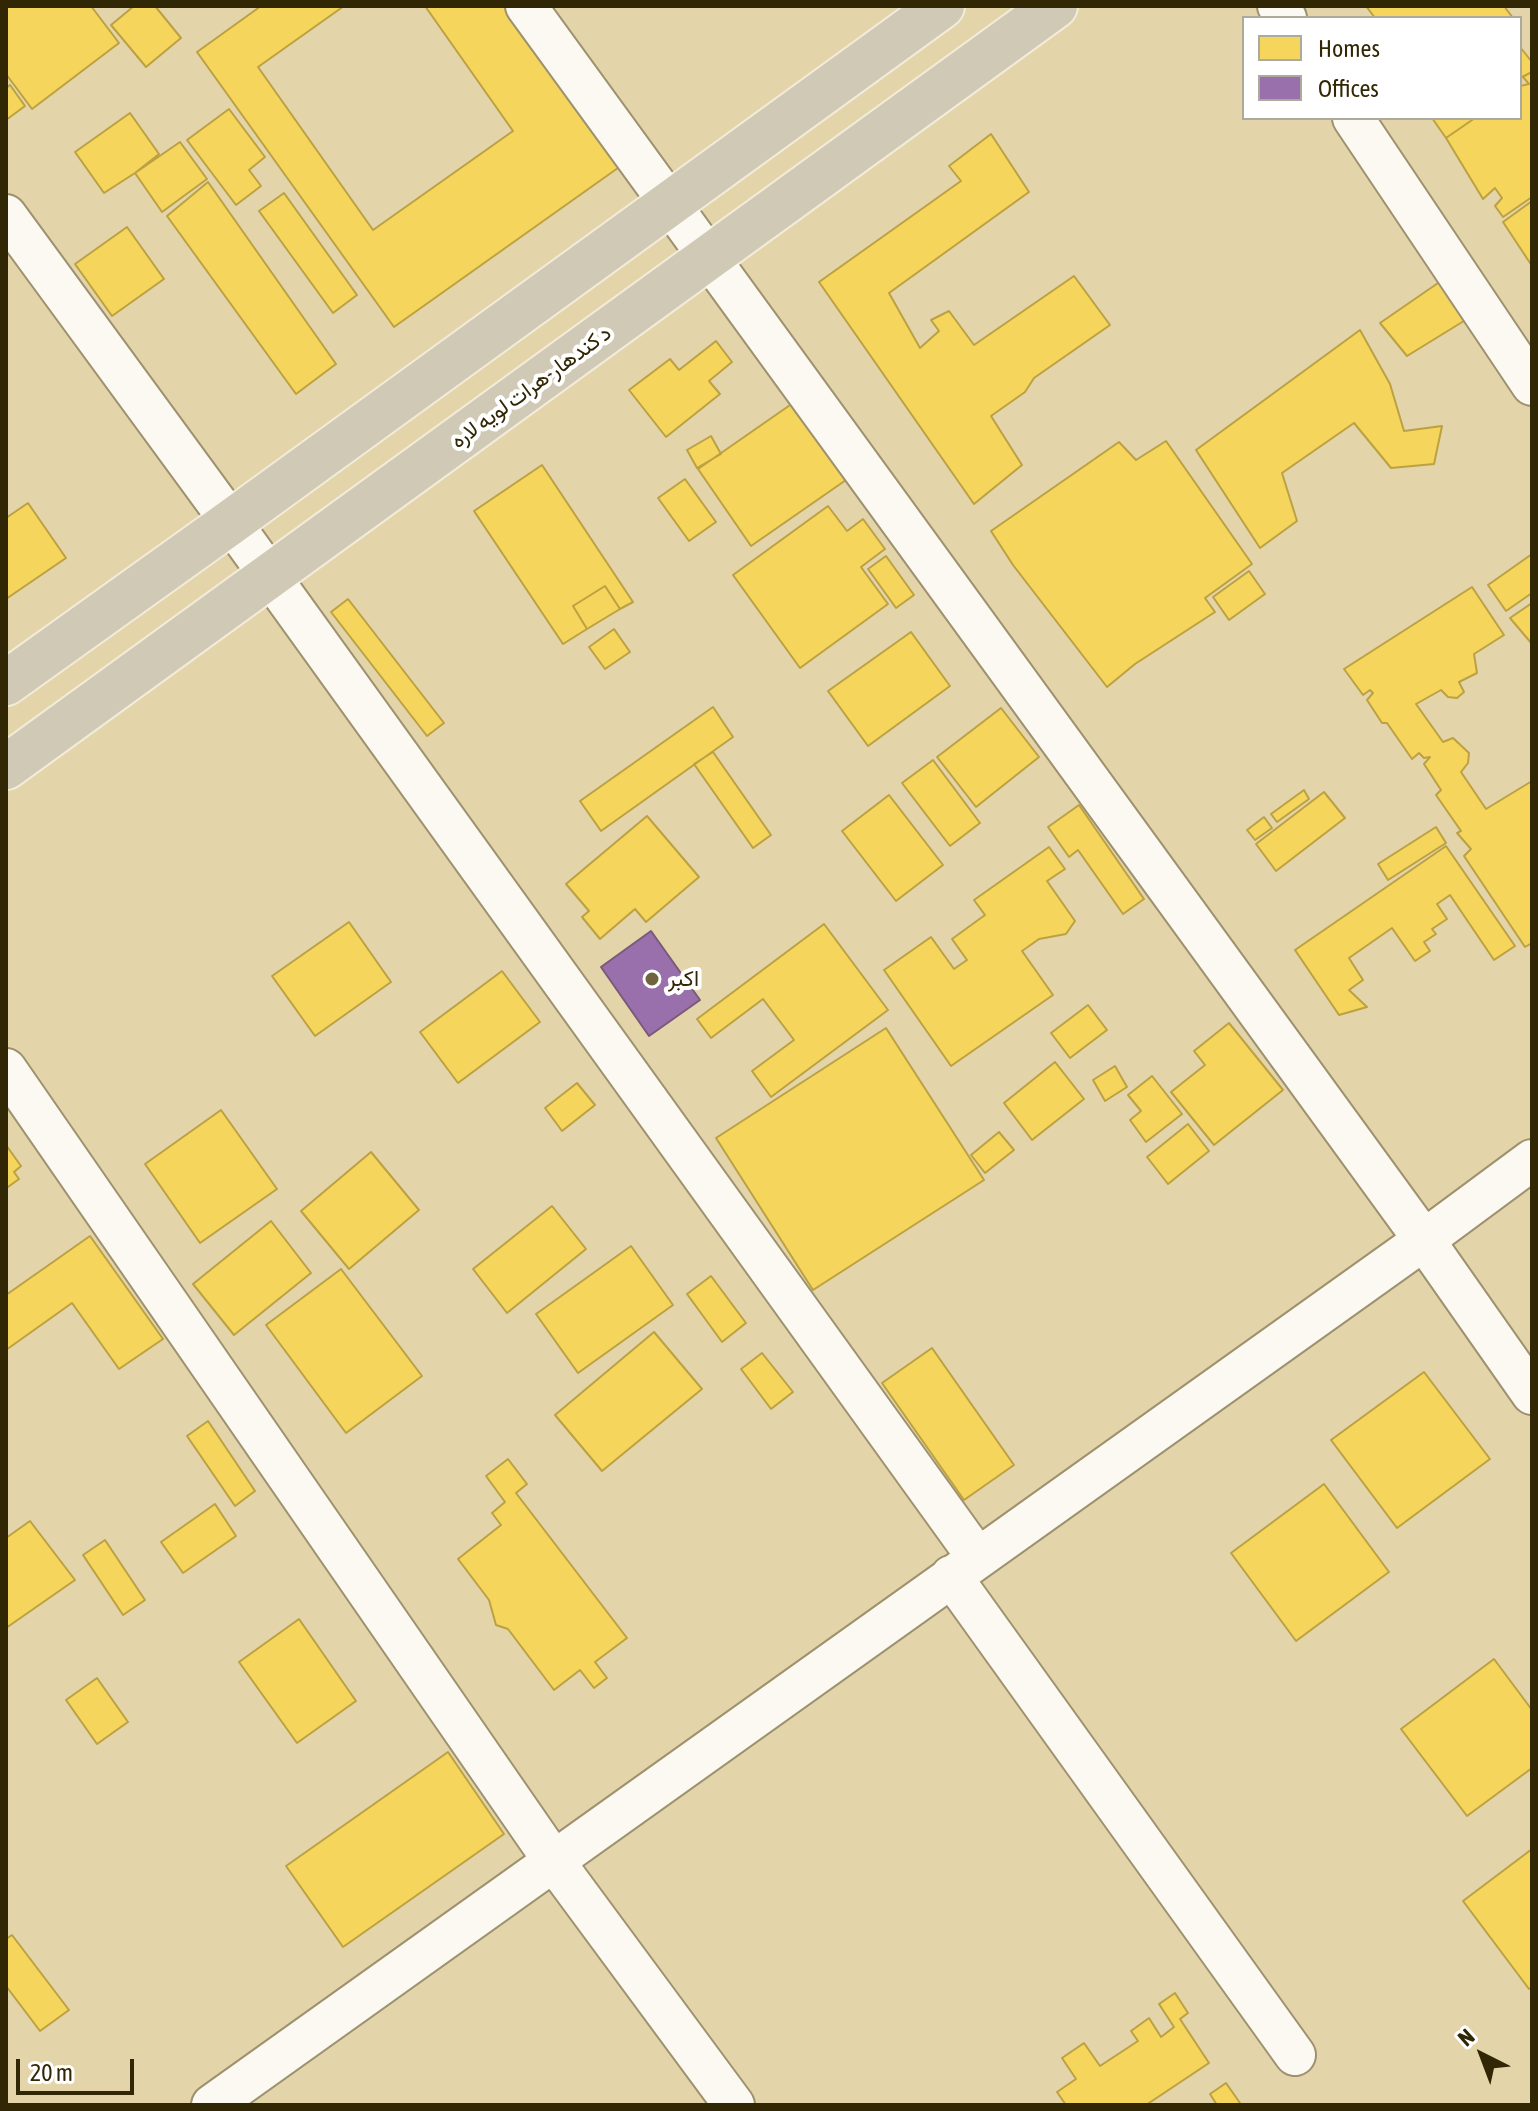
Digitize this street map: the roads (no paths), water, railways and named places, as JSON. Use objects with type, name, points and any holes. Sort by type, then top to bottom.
[{"type":"highway","points":[[6,683],[942,6]]},
{"type":"highway","name":"د کندهار-هرات لويه لاره","points":[[6,767],[1055,6]]},
{"type":"street","points":[[526,6],[1424,1240],[1532,1394]]},
{"type":"street","points":[[1354,120],[1532,385]]},
{"type":"street","points":[[6,215],[270,577],[964,1567],[1295,2055]]},
{"type":"street","points":[[6,1069],[553,1860],[734,2105]]},
{"type":"street","points":[[212,2105],[1532,1160]]},
{"type":"place","name":"اکبر","points":[[652,979]]}]
